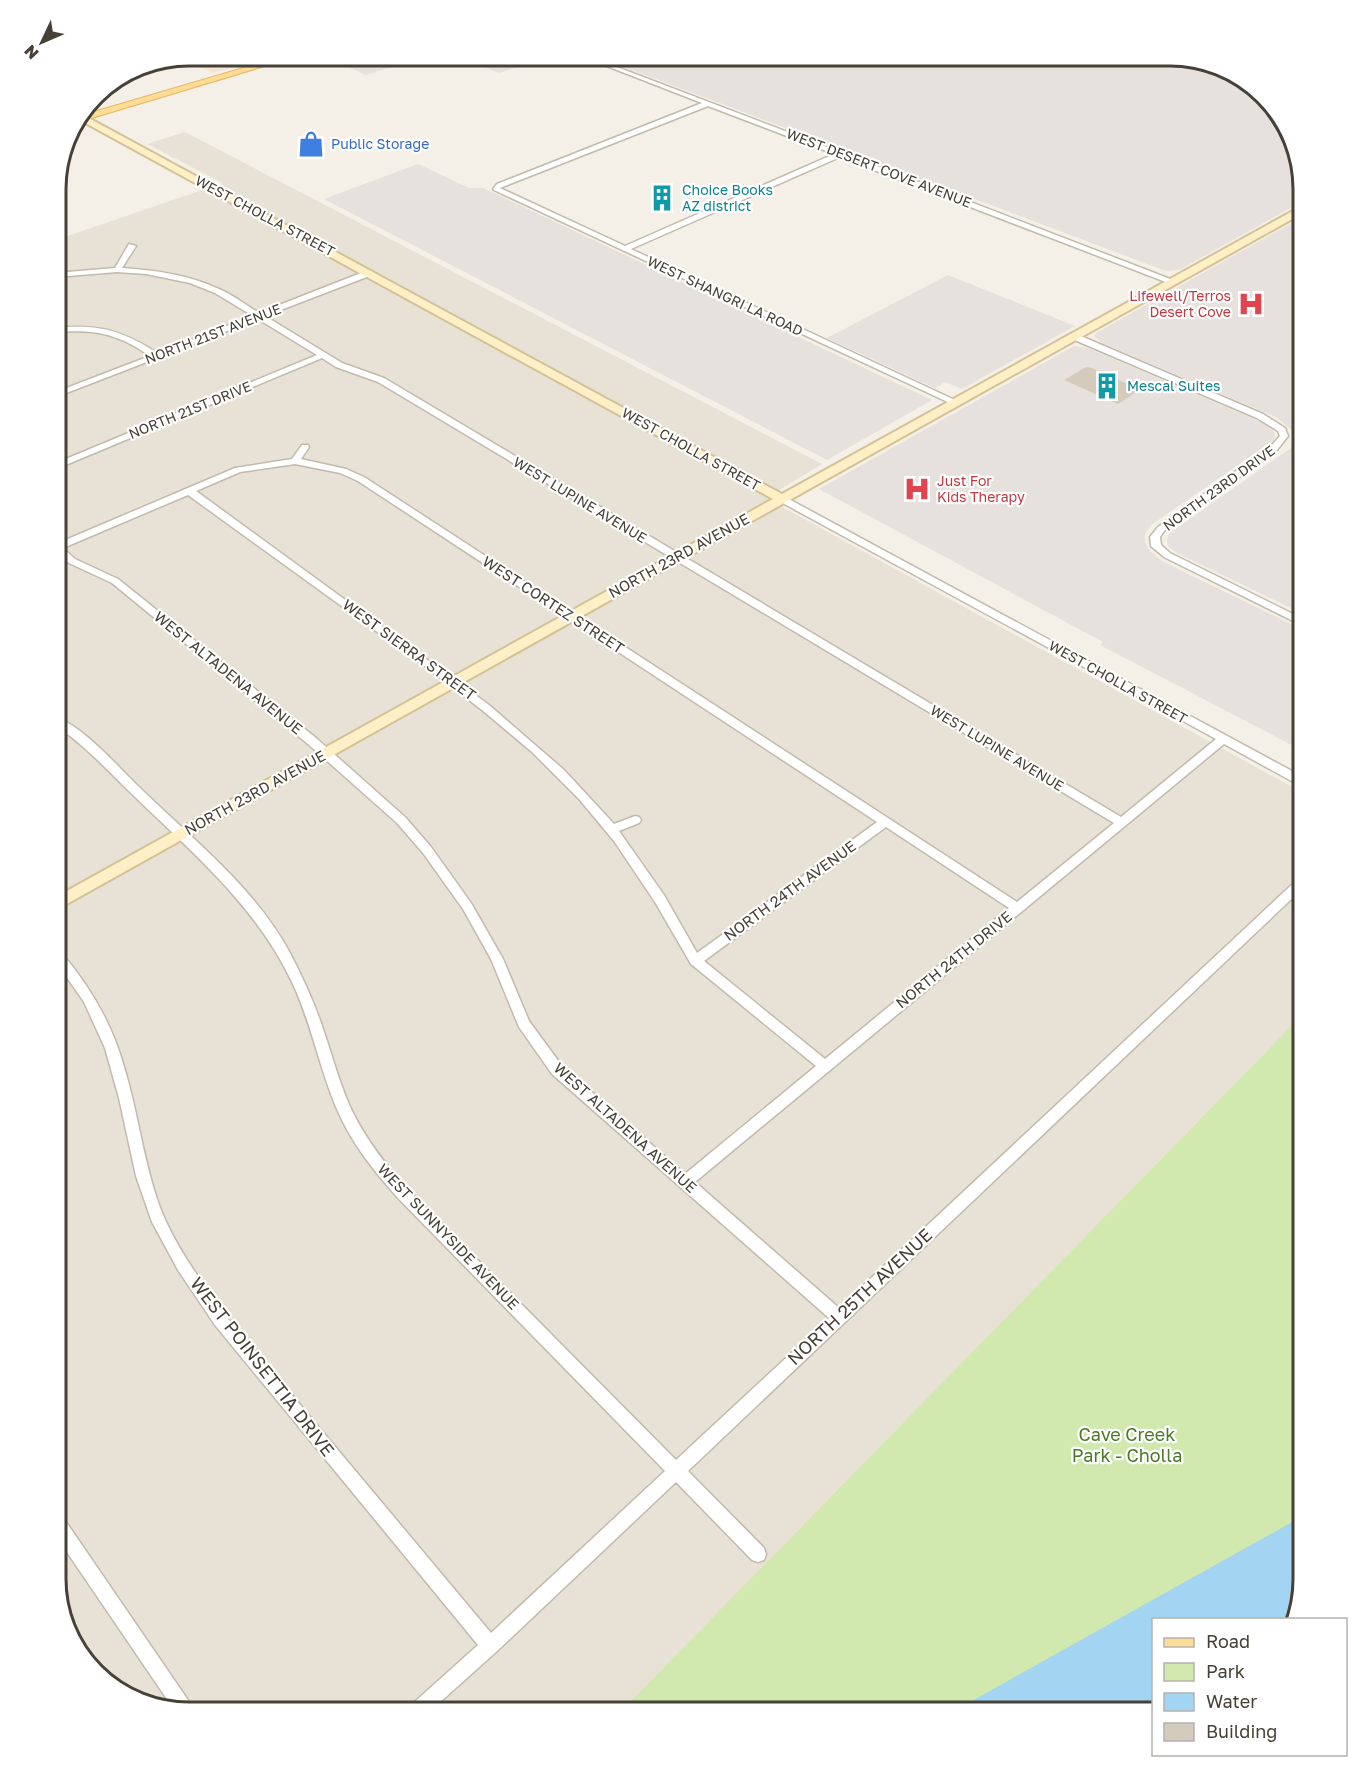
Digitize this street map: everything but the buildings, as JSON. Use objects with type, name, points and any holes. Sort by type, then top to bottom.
[{"type":"main road","points":[[90,115],[256,66]]},
{"type":"street","name":"WEST DESERT COVE AVENUE","points":[[611,66],[843,153],[1174,282]]},
{"type":"street","name":"WEST SHANGRI LA ROAD","points":[[709,103],[499,185],[496,189],[954,402]]},
{"type":"street","name":"WEST CHOLLA STREET","points":[[86,121],[1293,776]]},
{"type":"street","points":[[624,249],[843,153]]},
{"type":"street","name":"NORTH 23RD AVENUE","points":[[66,898],[1072,336],[1293,218]]},
{"type":"street","points":[[117,270],[132,246]]},
{"type":"street","name":"WEST LUPINE AVENUE","points":[[66,274],[117,270],[146,272],[192,281],[218,291],[339,365],[381,380],[1121,822]]},
{"type":"street","name":"NORTH 21ST AVENUE","points":[[66,391],[369,273]]},
{"type":"street","points":[[66,329],[90,328],[119,333],[156,356]]},
{"type":"street","name":"NORTH 23RD DRIVE","points":[[1072,336],[1260,416],[1282,430],[1284,436],[1274,448],[1161,530],[1155,537],[1156,546],[1167,555],[1293,618]]},
{"type":"street","name":"NORTH 21ST DRIVE","points":[[66,462],[323,355]]},
{"type":"street","points":[[295,462],[305,447]]},
{"type":"street","name":"WEST CORTEZ STREET","points":[[66,544],[238,470],[295,462],[328,467],[362,479],[1018,908]]},
{"type":"street","name":"WEST SIERRA STREET","points":[[188,490],[454,683],[516,730],[546,757],[613,829],[681,934],[694,961],[825,1066]]},
{"type":"street","name":"WEST ALTADENA AVENUE","points":[[66,556],[116,581],[327,753],[393,813],[427,850],[467,906],[497,959],[524,1023],[557,1070],[840,1318]]},
{"type":"street","name":"WEST SUNNYSIDE AVENUE","points":[[66,729],[85,743],[228,877],[258,914],[298,981],[326,1053],[339,1096],[358,1134],[378,1165],[402,1193],[758,1554]]},
{"type":"street","name":"NORTH 24TH DRIVE","points":[[684,1182],[1223,739]]},
{"type":"street","points":[[613,829],[635,819]]},
{"type":"street","name":"NORTH 24TH AVENUE","points":[[694,961],[885,822]]},
{"type":"street","name":"NORTH 25TH AVENUE","points":[[428,1702],[840,1318],[1293,890]]},
{"type":"street","name":"WEST POINSETTIA DRIVE","points":[[66,966],[88,998],[106,1034],[122,1080],[142,1171],[154,1208],[175,1252],[195,1285],[220,1320],[490,1646]]},
{"type":"street","points":[[66,1536],[179,1701]]},
{"type":"shaded area","points":[[199,66],[236,66],[213,73]]},
{"type":"shaded area","points":[[346,66],[395,66],[366,75]]},
{"type":"shaded area","points":[[482,66],[520,66],[499,73]]},
{"type":"shaded area","points":[[622,66],[1178,66],[1217,75],[1232,82],[1257,102],[1268,114],[1280,134],[1289,157],[1292,173],[1293,207],[1179,270],[1166,271]]},
{"type":"shaded area","points":[[185,132],[822,464],[766,498],[1293,788],[1293,1024],[630,1702],[173,1701],[142,1693],[114,1677],[91,1654],[82,1641],[70,1611],[66,1579],[66,237],[223,183],[147,144]]},
{"type":"shaded area","points":[[418,164],[469,188],[483,188],[932,400],[827,460],[324,199]]},
{"type":"shaded area","points":[[1293,223],[1293,431],[1276,417],[1102,343],[1094,336],[1096,333]]},
{"type":"shaded area","points":[[948,275],[1075,326],[962,389],[945,382],[935,388],[827,338]]},
{"type":"shaded area","points":[[1074,346],[1088,348],[1263,423],[1272,429],[1275,434],[1274,440],[1151,525],[1145,534],[1145,542],[1150,551],[1162,561],[1293,625],[1293,746],[1100,645],[1103,642],[819,489]]},
{"type":"shaded area","points":[[1293,441],[1293,609],[1177,553],[1168,546],[1167,539],[1170,533],[1291,448]]},
{"type":"green space","name":"Cave Creek Park - Cholla","points":[[1293,1024],[1293,1579],[1287,1618],[1152,1618],[1152,1702],[630,1702]]},
{"type":"water","points":[[1293,1522],[1292,1595],[1287,1618],[1152,1618],[1152,1702],[970,1702]]},
{"type":"place","name":"Public Storage","points":[[311,144]]},
{"type":"place","name":"Choice Books AZ district","points":[[662,198]]},
{"type":"place","name":"Lifewell/Terros Desert Cove","points":[[1251,304]]},
{"type":"place","name":"Mescal Suites","points":[[1107,386]]},
{"type":"place","name":"Just For Kids Therapy","points":[[917,489]]}]
